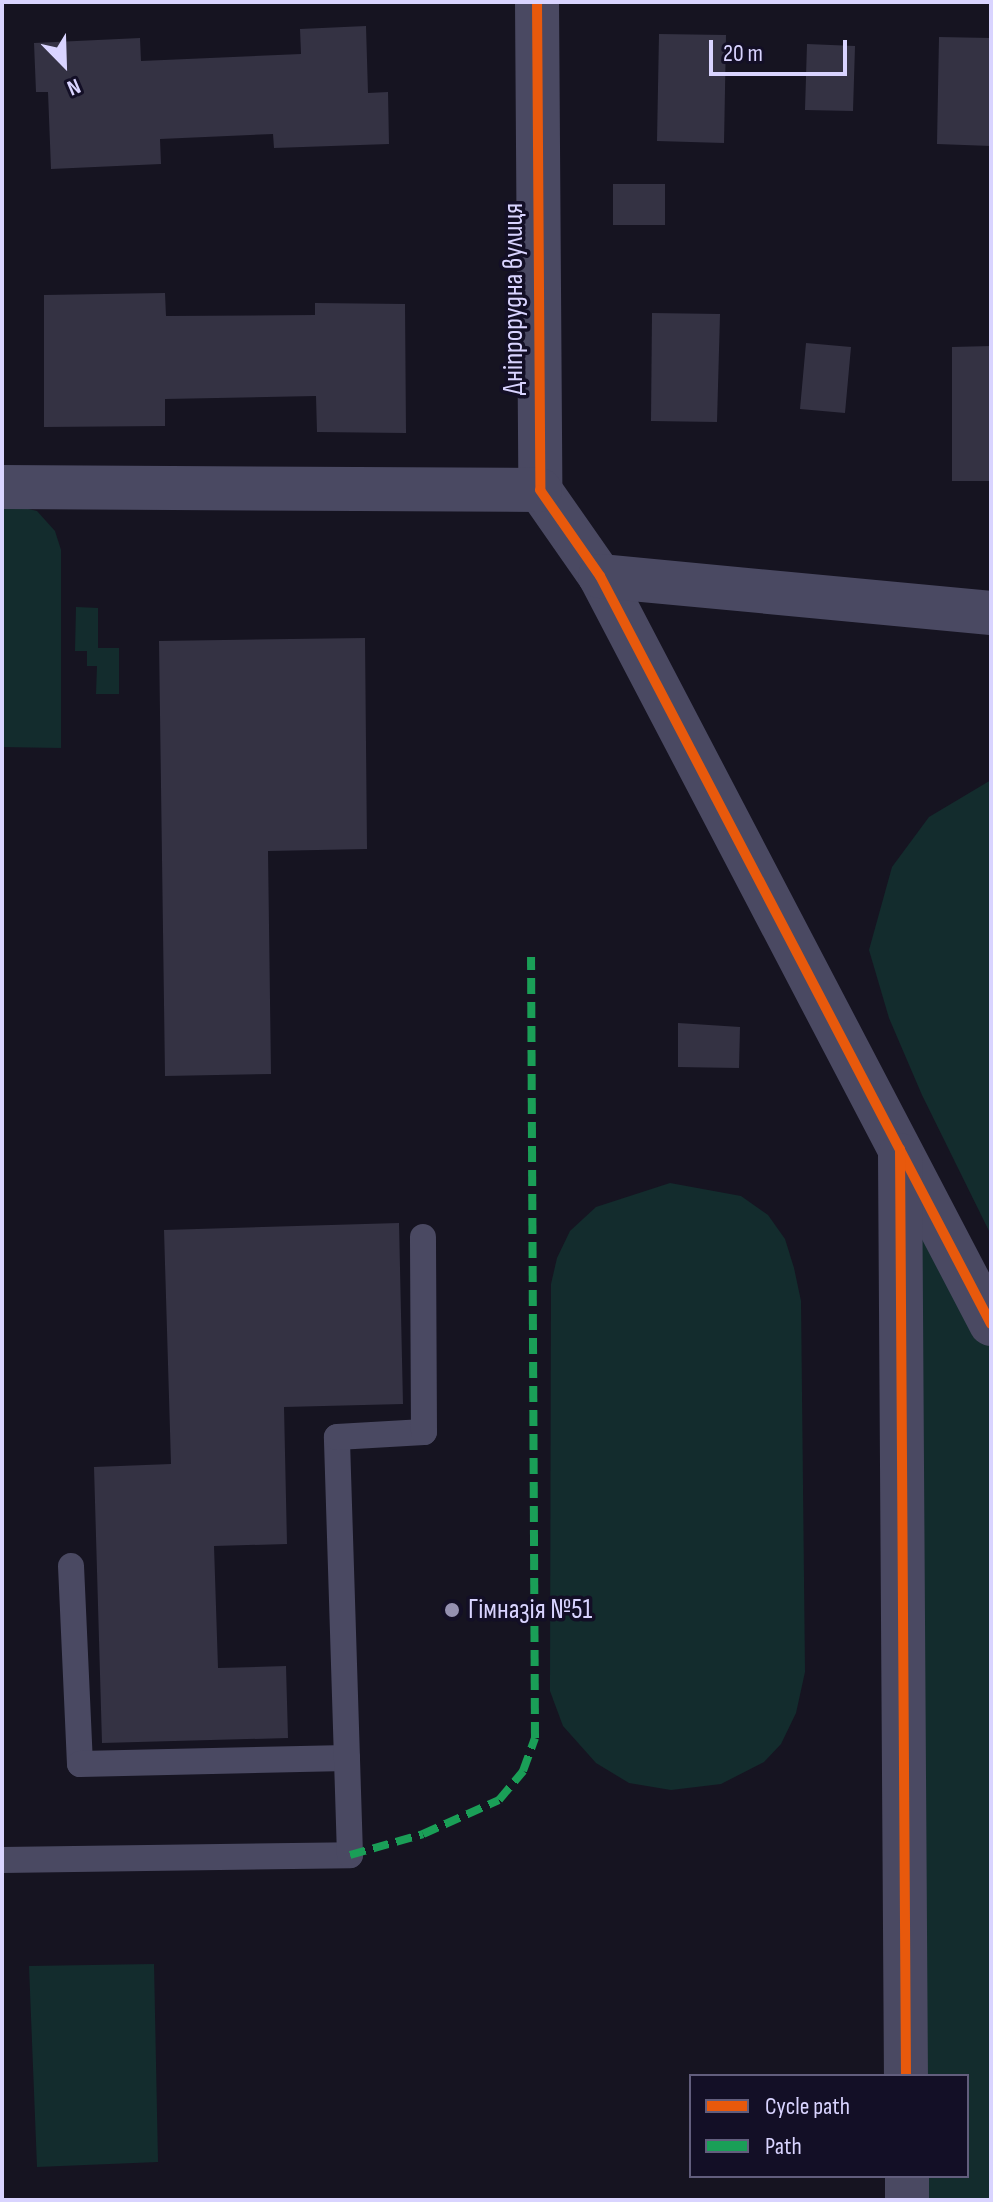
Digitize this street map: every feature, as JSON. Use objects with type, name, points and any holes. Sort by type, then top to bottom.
[{"type":"street","name":"Дніпрорудна вулиця","points":[[537,2],[540,490]]},
{"type":"street","points":[[2,487],[540,490],[600,576],[991,1324]]},
{"type":"street","points":[[600,576],[991,613]]},
{"type":"street","points":[[900,1145],[906,2074]]},
{"type":"street","points":[[907,2178],[907,2200]]},
{"type":"lane","points":[[2,1860],[350,1855],[337,1437],[424,1432],[423,1237]]},
{"type":"lane","points":[[71,1566],[80,1764],[347,1758]]},
{"type":"green space","points":[[2,503],[37,511],[55,531],[61,550],[61,748],[2,747]]},
{"type":"green space","points":[[76,607],[98,608],[98,648],[119,648],[119,694],[96,694],[97,666],[87,666],[87,651],[75,651]]},
{"type":"green space","points":[[991,780],[991,1235],[922,1095],[889,1018],[869,950],[892,867],[929,817]]},
{"type":"green space","points":[[900,1145],[991,1324],[991,2200],[907,2200],[907,2178],[969,2178],[969,2074],[906,2074]]},
{"type":"green space","points":[[670,1183],[741,1196],[768,1215],[785,1239],[794,1268],[801,1301],[805,1672],[796,1713],[781,1744],[764,1762],[721,1784],[671,1790],[629,1783],[596,1763],[563,1726],[550,1691],[551,1284],[557,1258],[570,1231],[596,1207]]},
{"type":"green space","points":[[154,1964],[158,2162],[37,2167],[29,1966]]},
{"type":"building","points":[[366,26],[368,93],[388,92],[389,144],[274,148],[273,134],[160,139],[161,164],[51,169],[48,92],[36,92],[34,43],[140,38],[141,61],[301,54],[300,29]]},
{"type":"building","points":[[659,34],[726,35],[724,143],[657,141]]},
{"type":"building","points":[[939,37],[991,38],[991,146],[937,144]]},
{"type":"building","points":[[807,44],[855,46],[853,111],[805,110]]},
{"type":"building","points":[[613,184],[665,184],[665,225],[613,225]]},
{"type":"building","points":[[165,293],[166,316],[315,315],[315,303],[405,304],[406,433],[317,432],[316,396],[165,399],[165,426],[44,427],[44,295]]},
{"type":"building","points":[[652,313],[720,314],[717,422],[651,421]]},
{"type":"building","points":[[806,343],[851,347],[845,413],[800,409]]},
{"type":"building","points":[[991,346],[991,481],[952,481],[952,347]]},
{"type":"building","points":[[365,638],[367,849],[268,851],[271,1074],[165,1076],[159,641]]},
{"type":"building","points":[[678,1023],[740,1027],[739,1068],[678,1067]]},
{"type":"building","points":[[399,1223],[403,1404],[284,1407],[287,1544],[214,1546],[218,1668],[286,1666],[288,1738],[102,1743],[94,1467],[171,1464],[164,1230]]},
{"type":"marked path","points":[[350,1855],[423,1834],[499,1800],[523,1771],[535,1738],[531,957]]},
{"type":"cycle path","points":[[537,2],[540,490],[600,576],[991,1324]]},
{"type":"cycle path","points":[[900,1149],[906,2074]]},
{"type":"place","name":"Гімназія №51","points":[[452,1610]]}]
